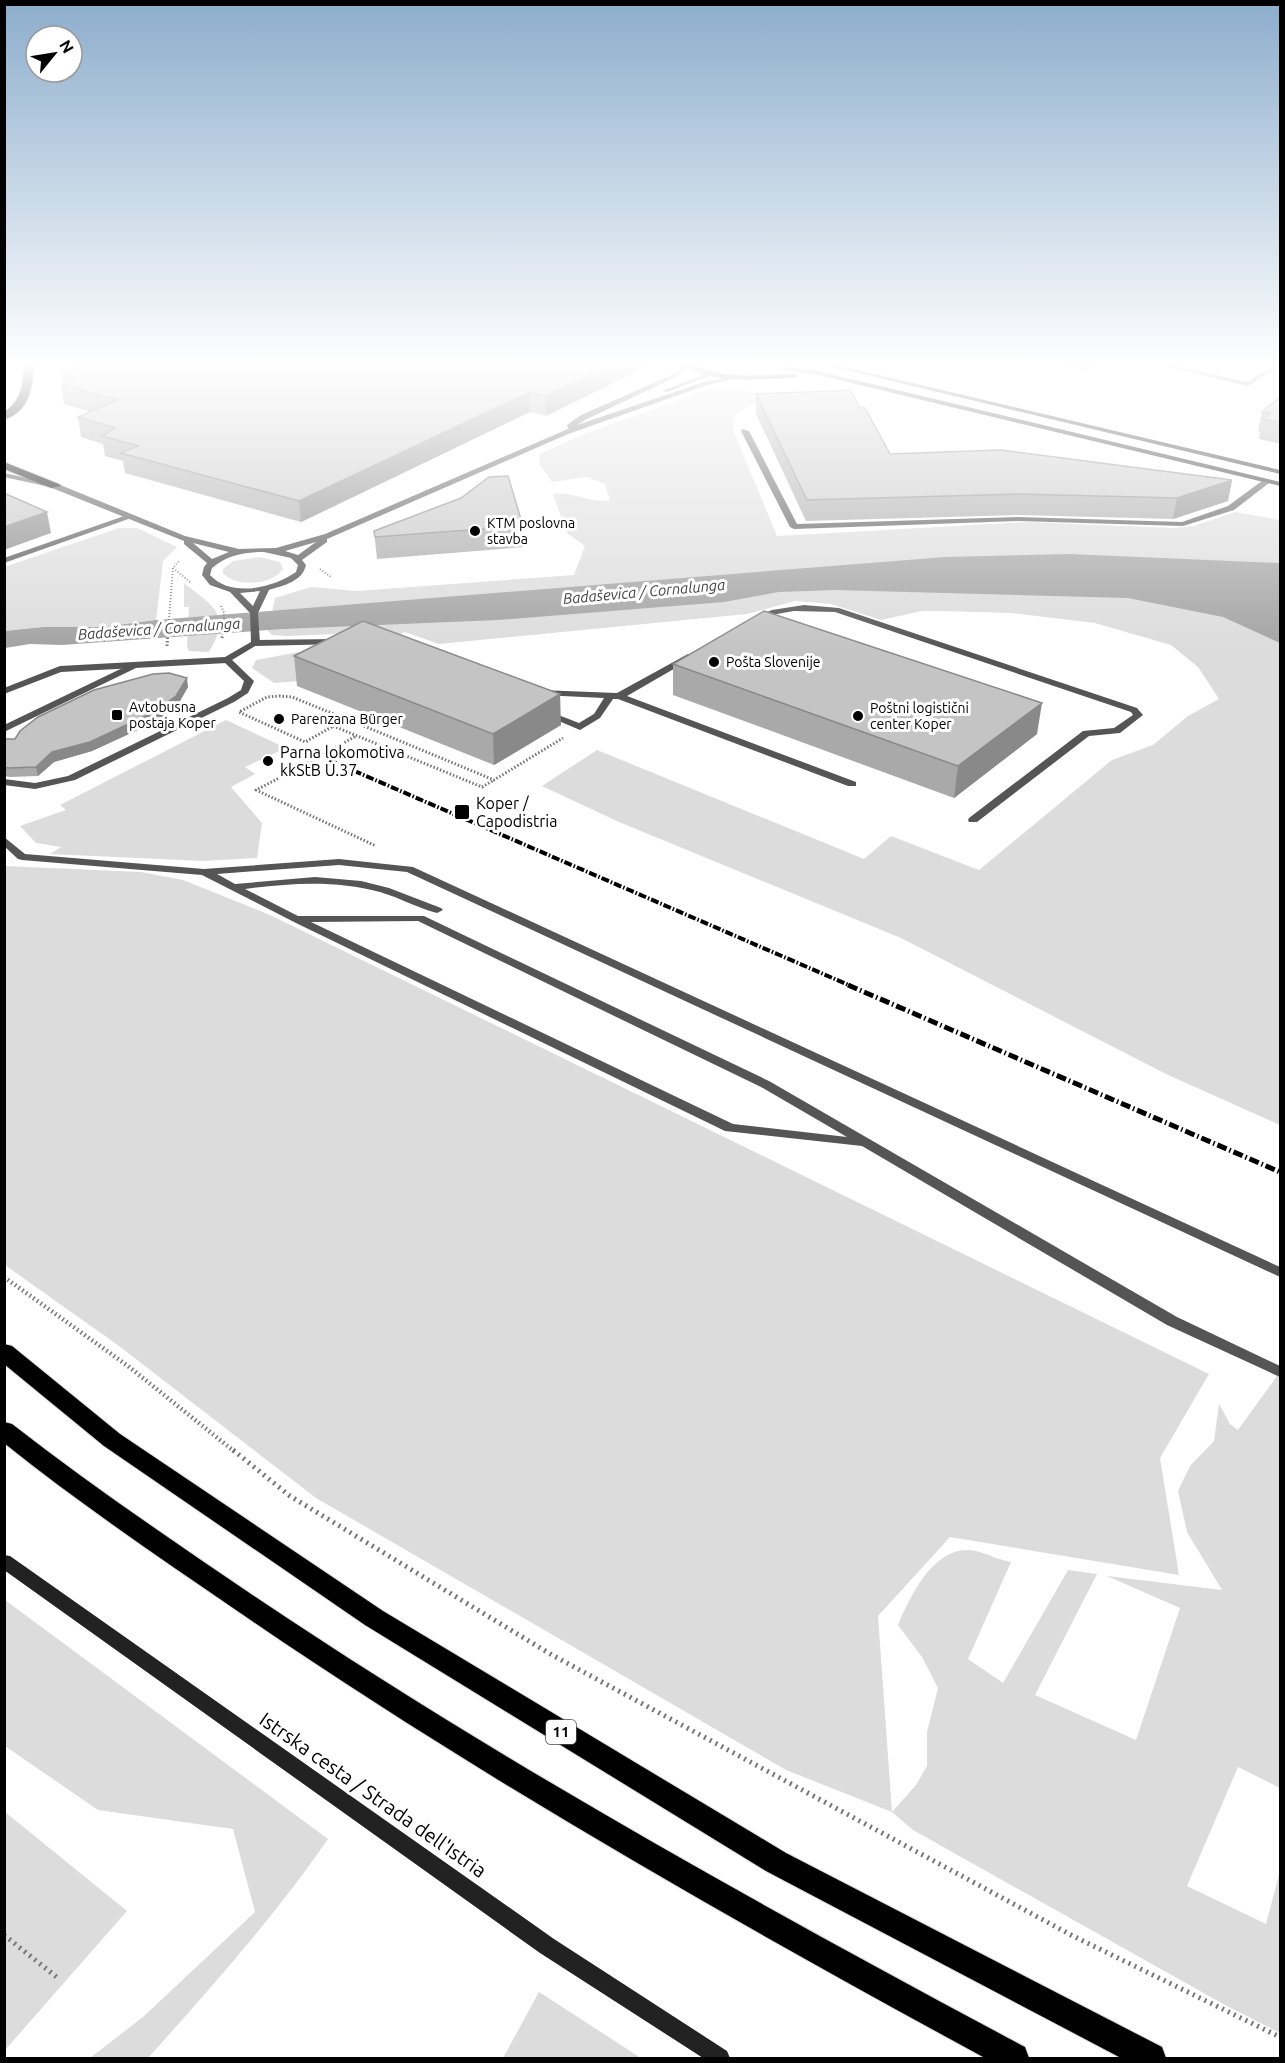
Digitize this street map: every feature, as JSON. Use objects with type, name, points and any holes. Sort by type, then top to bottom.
[{"type":"highway","points":[[4,465],[55,486]]},
{"type":"highway","name":"11","points":[[4,1352],[112,1440],[374,1618],[776,1862],[1151,2058]]},
{"type":"highway","points":[[4,1430],[53,1470],[300,1642],[511,1775],[738,1909],[1014,2058]]},
{"type":"street","points":[[4,475],[55,486],[182,538],[242,551],[276,551],[328,536],[507,457]]},
{"type":"street","points":[[758,457],[794,527],[1018,519],[1183,524],[1231,508],[1265,483]]},
{"type":"street","points":[[1166,457],[1281,486]]},
{"type":"street","points":[[1219,457],[1281,472]]},
{"type":"street","points":[[1173,459],[1281,486]]},
{"type":"street","points":[[4,561],[130,517]]},
{"type":"street","points":[[298,559],[328,536]]},
{"type":"street","points":[[182,538],[212,562]]},
{"type":"street","points":[[242,551],[212,562],[206,571],[207,578],[217,585],[232,589],[265,589],[295,578],[302,569],[298,559],[276,551]]},
{"type":"street","points":[[232,589],[254,613]]},
{"type":"street","points":[[256,643],[254,613],[265,589]]},
{"type":"street","points":[[747,623],[771,611],[786,608],[808,606],[836,610],[1134,710],[1138,715],[1117,731],[1086,733],[974,820]]},
{"type":"street","points":[[4,691],[60,669],[206,663],[227,660],[256,643],[343,642]]},
{"type":"street","points":[[538,710],[580,727],[597,716],[614,697],[700,650]]},
{"type":"street","points":[[4,782],[34,786],[71,778],[231,700],[245,691],[249,681],[227,660]]},
{"type":"street","points":[[4,729],[135,665]]},
{"type":"street","points":[[530,692],[614,697],[852,784]]},
{"type":"street","points":[[4,840],[22,856],[204,872],[339,862],[409,869],[1281,1272]]},
{"type":"street","points":[[204,872],[296,919],[730,1128],[863,1143]]},
{"type":"street","points":[[235,887],[317,878],[365,883],[389,889],[437,910]]},
{"type":"street","points":[[296,919],[420,918],[765,1084],[1172,1321],[1281,1372]]},
{"type":"street","name":"Istrska cesta / Strada dell'Istria","points":[[4,1561],[547,1946],[720,2058]]},
{"type":"path","points":[[222,609],[222,638]]},
{"type":"path","points":[[168,643],[169,610]]},
{"type":"path","points":[[346,718],[305,741],[239,712],[267,697],[292,697],[346,718],[494,780]]},
{"type":"path","points":[[364,726],[377,718]]},
{"type":"path","points":[[333,726],[482,787],[580,727]]},
{"type":"path","points":[[356,736],[308,765],[256,790],[394,854],[409,869]]},
{"type":"path","points":[[345,742],[351,745]]},
{"type":"path","points":[[4,1277],[128,1366],[290,1497],[552,1655],[1073,1936],[1281,2037]]},
{"type":"path","points":[[4,1935],[59,1979]]},
{"type":"shaded area","points":[[540,457],[744,457],[777,536],[1026,522],[1172,528],[1194,526],[1235,512],[1280,520],[1280,1125],[1166,1074],[901,938],[619,822],[542,786],[597,750],[864,859],[891,836],[979,870],[1112,760],[1153,745],[1188,716],[1219,699],[1198,667],[1171,645],[1095,623],[1011,613],[922,611],[881,620],[831,604],[795,601],[747,614],[439,644],[405,632],[390,639],[361,633],[286,636],[272,635],[268,631],[275,598],[311,587],[357,591],[574,575],[585,546],[567,533],[553,494],[610,500],[605,484],[587,477],[552,482],[539,463]]},
{"type":"shaded area","points":[[119,528],[137,528],[177,547],[163,561],[156,620],[102,627],[43,627],[5,631],[4,567]]},
{"type":"shaded area","points":[[260,557],[280,562],[283,569],[271,578],[254,583],[236,581],[223,573],[223,569],[233,561]]},
{"type":"shaded area","points":[[184,583],[210,604],[219,619],[216,639],[209,652],[189,651],[187,647],[189,607],[184,607]]},
{"type":"shaded area","points":[[299,652],[304,660],[300,681],[274,683],[252,668],[256,660]]},
{"type":"shaded area","points":[[226,720],[286,748],[245,767],[255,774],[231,787],[262,823],[257,858],[203,861],[50,854],[61,847],[36,843],[20,826],[66,810],[60,805]]},
{"type":"shaded area","points":[[5,866],[141,872],[183,880],[270,915],[1209,1374],[1160,1458],[1179,1575],[950,1537],[878,1616],[892,1812],[786,1770],[316,1498],[119,1346],[5,1265]]},
{"type":"shaded area","points":[[1280,1372],[1280,1788],[1238,1767],[1187,1886],[1266,1924],[1280,1871],[1280,2033],[1225,2005],[913,1830],[892,1812],[916,1785],[927,1766],[927,1732],[938,1688],[922,1657],[898,1625],[910,1599],[927,1573],[949,1554],[962,1550],[976,1551],[1011,1562],[968,1659],[1003,1683],[1068,1570],[1097,1574],[1035,1695],[1136,1740],[1180,1608],[1107,1576],[1222,1590],[1187,1532],[1178,1491],[1190,1466],[1214,1441],[1219,1404],[1230,1424],[1238,1430]]},
{"type":"shaded area","points":[[5,1600],[328,1839],[264,1924],[148,2058],[90,2058],[143,2017],[255,1912],[233,1829],[98,1810],[5,1746]]},
{"type":"shaded area","points":[[5,1812],[127,1911],[5,2050]]},
{"type":"shaded area","points":[[539,1992],[641,2058],[503,2058]]},
{"type":"water","name":"Badaševica / Cornalunga","points":[[1069,554],[1280,563],[1280,643],[1223,617],[1128,598],[835,590],[779,592],[724,602],[497,620],[283,629],[62,645],[30,644],[5,648],[5,631],[43,627],[102,627],[156,620],[945,557]]},
{"type":"building","points":[[137,457],[392,457],[299,501]]},
{"type":"building","points":[[786,457],[1057,457],[1232,480],[1177,498],[1020,494],[807,500]]},
{"type":"building","points":[[508,476],[523,526],[375,537],[374,531],[461,498],[489,477]]},
{"type":"building","points":[[4,493],[47,512],[4,527]]},
{"type":"building","points":[[764,611],[1042,703],[958,766],[673,664]]},
{"type":"building","points":[[363,621],[560,694],[493,734],[294,656]]},
{"type":"building","points":[[169,673],[187,678],[176,696],[154,712],[90,742],[52,752],[36,767],[4,767],[4,739],[15,739],[20,731],[38,717],[94,690],[153,674]]},
{"type":"railway","points":[[329,760],[851,986]]},
{"type":"railway","points":[[848,985],[1280,1172]]},
{"type":"place","name":"KTM poslovna stavba","points":[[475,531]]},
{"type":"place","name":"Pošta Slovenije","points":[[714,662]]},
{"type":"place","name":"Avtobusna postaja Koper","points":[[117,715]]},
{"type":"place","name":"Poštni logistični center Koper","points":[[858,716]]},
{"type":"place","name":"Parenzana Bürger","points":[[279,719]]},
{"type":"place","name":"Parna lokomotiva kkStB U.37","points":[[268,761]]},
{"type":"place","name":"Koper / Capodistria","points":[[462,812]]}]
